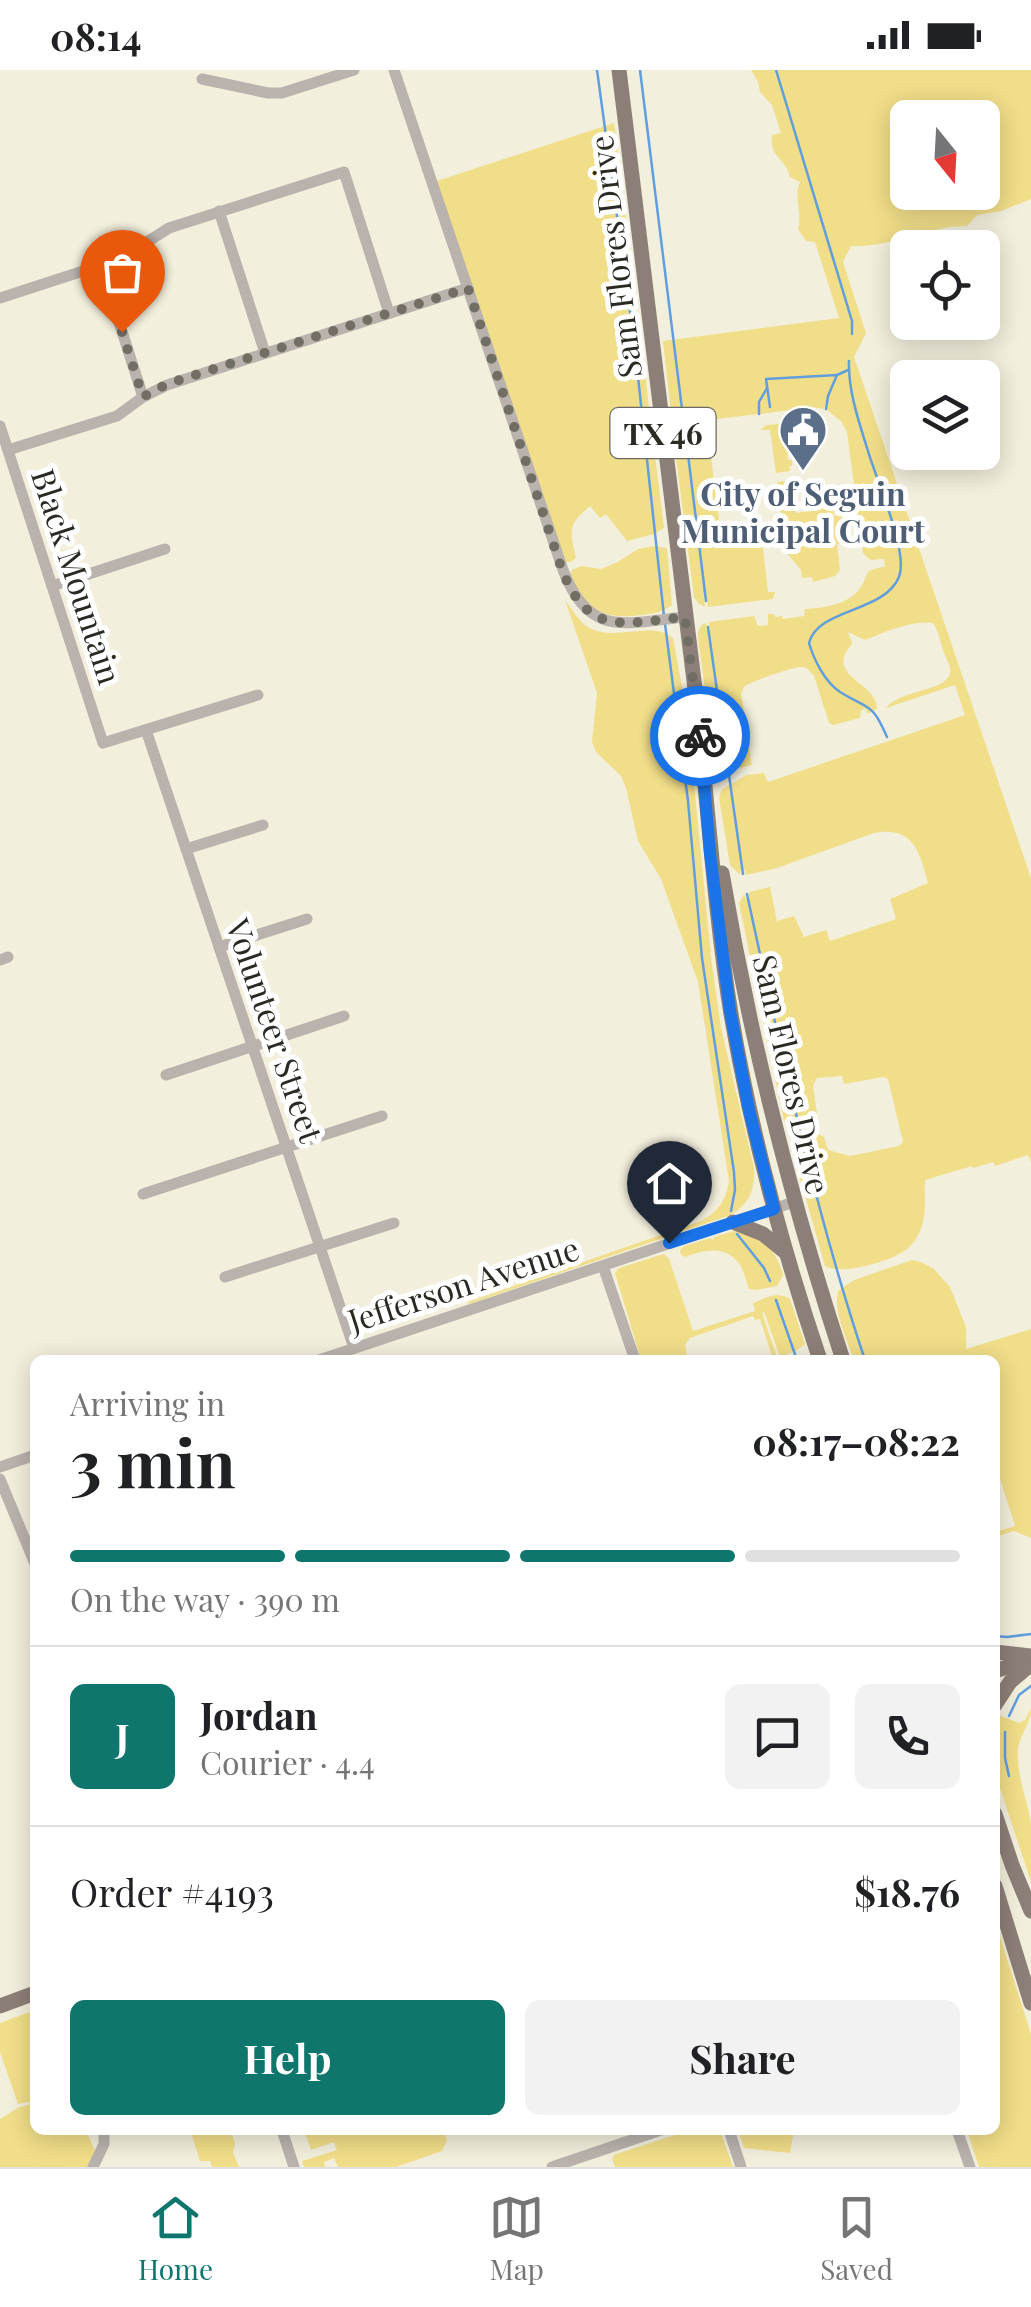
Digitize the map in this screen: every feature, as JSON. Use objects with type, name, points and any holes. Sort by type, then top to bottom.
[{"type":"main road","name":"Sam Flores Drive","points":[[618,70],[707,796],[748,1008],[794,1202],[841,1355]]},
{"type":"main road","name":"Sam Flores Drive","points":[[707,796],[710,853],[730,1011],[749,1110],[818,1355]]},
{"type":"main road","points":[[733,1222],[763,1234],[787,1253]]},
{"type":"main road","points":[[1000,1653],[1031,1660]]},
{"type":"main road","points":[[1000,1669],[1031,1660]]},
{"type":"main road","points":[[1000,1697],[1031,1660]]},
{"type":"main road","points":[[1000,1829],[1031,1910]]},
{"type":"main road","points":[[1000,1902],[1031,2004]]},
{"type":"main road","points":[[0,2006],[30,1995]]},
{"type":"street","points":[[202,79],[282,93],[354,70]]},
{"type":"street","points":[[394,70],[562,570],[574,595],[588,613],[610,622],[685,617]]},
{"type":"street","points":[[0,298],[120,258],[168,228],[344,172],[389,312]]},
{"type":"street","points":[[220,211],[264,353]]},
{"type":"street","points":[[100,266],[143,397]]},
{"type":"street","points":[[8,450],[117,416],[167,384],[468,288]]},
{"type":"street","name":"Black Mountain","points":[[0,426],[102,744],[146,730]]},
{"type":"street","points":[[52,586],[165,548]]},
{"type":"street","points":[[146,730],[258,695]]},
{"type":"street","name":"Volunteer Street","points":[[146,730],[354,1348]]},
{"type":"street","points":[[186,849],[262,824]]},
{"type":"street","points":[[219,947],[308,919]]},
{"type":"street","points":[[166,1075],[344,1016]]},
{"type":"street","points":[[143,1194],[382,1116]]},
{"type":"street","name":"Jefferson Avenue","points":[[334,1355],[794,1202]]},
{"type":"street","points":[[225,1277],[394,1224]]},
{"type":"street","points":[[603,1266],[633,1355]]},
{"type":"street","points":[[0,1467],[30,1457]]},
{"type":"street","points":[[0,1478],[30,1552]]},
{"type":"street","points":[[93,2167],[104,2135]]},
{"type":"street","points":[[284,2135],[294,2167]]},
{"type":"street","points":[[552,2167],[647,2135]]},
{"type":"street","points":[[731,2135],[741,2167]]},
{"type":"street","points":[[959,2135],[970,2167]]},
{"type":"shaded area","points":[[751,70],[1031,70],[1031,199],[1001,211],[977,215],[967,226],[890,230],[890,241],[851,246],[843,262],[866,333],[854,357],[1031,878],[1031,1162],[1028,1155],[925,1180],[923,1223],[912,1244],[880,1262],[843,1269],[825,1266],[792,1150],[798,1139],[818,1134],[824,1137],[828,1150],[850,1156],[899,1146],[903,1142],[888,1079],[844,1084],[842,1076],[817,1078],[813,1086],[818,1121],[799,1125],[784,1121],[739,903],[744,894],[749,899],[749,892],[770,887],[777,921],[794,916],[804,937],[826,930],[830,941],[896,919],[890,899],[928,883],[912,843],[898,833],[887,832],[874,833],[777,868],[746,875],[741,869],[740,875],[730,865],[719,798],[722,789],[747,775],[764,773],[768,782],[965,715],[955,685],[886,708],[903,697],[944,682],[949,676],[950,666],[933,623],[908,625],[865,640],[848,632],[852,643],[844,665],[871,694],[877,709],[867,714],[866,709],[861,710],[860,718],[833,725],[829,723],[814,676],[807,669],[771,675],[744,687],[741,695],[752,765],[724,772],[715,763],[698,638],[700,627],[706,623],[708,632],[709,622],[754,616],[758,626],[768,625],[768,614],[783,619],[804,616],[805,609],[847,600],[862,586],[868,572],[885,567],[884,559],[870,560],[863,553],[847,432],[827,410],[829,397],[824,409],[760,414],[759,409],[758,414],[685,423],[684,412],[682,423],[671,412],[663,341],[839,318],[815,242],[806,241],[798,229],[800,182],[790,177],[773,149],[772,135],[781,133],[772,105],[760,92]]},
{"type":"shaded area","points":[[614,123],[664,528],[627,541],[606,514],[600,518],[590,506],[572,529],[576,558],[565,562],[437,181]]},
{"type":"shaded area","points":[[806,421],[807,433],[786,439],[788,460],[792,460],[790,471],[776,473],[770,430],[761,429]]},
{"type":"shaded area","points":[[714,432],[718,436],[709,437],[714,482],[723,483],[715,488],[721,536],[732,535],[734,543],[762,540],[768,592],[775,592],[773,599],[708,607],[706,596],[705,607],[694,597],[675,450],[684,436],[686,444],[687,435]]},
{"type":"shaded area","points":[[791,480],[795,484],[796,513],[811,511],[819,506],[818,496],[831,494],[834,516],[846,515],[849,542],[837,544],[840,570],[835,576],[813,582],[812,577],[802,578],[801,570],[785,551],[777,482]]},
{"type":"shaded area","points":[[667,548],[672,605],[661,611],[627,616],[606,614],[583,597],[570,575],[581,566],[601,569],[638,549]]},
{"type":"shaded area","points":[[565,600],[583,624],[597,631],[654,631],[673,638],[687,714],[721,1028],[754,1168],[753,1183],[746,1202],[728,1216],[469,1304],[701,1221],[721,1204],[729,1181],[698,982],[661,879],[638,841],[621,776],[596,752],[592,742],[597,693]]},
{"type":"shaded area","points":[[738,1230],[761,1240],[777,1259],[783,1275],[777,1286],[749,1289],[740,1265],[721,1251],[681,1255],[684,1246]]},
{"type":"shaded area","points":[[664,1254],[693,1331],[755,1311],[753,1303],[772,1296],[790,1299],[805,1344],[779,1355],[764,1312],[776,1355],[772,1355],[760,1319],[753,1316],[690,1338],[685,1345],[687,1355],[640,1355],[615,1273],[619,1268]]},
{"type":"shaded area","points":[[912,1260],[934,1269],[950,1287],[966,1327],[966,1349],[1031,1329],[1031,1538],[1014,1531],[1000,1535],[1000,1530],[1015,1526],[1000,1479],[1000,1355],[852,1355],[837,1299],[838,1291],[854,1280]]},
{"type":"shaded area","points":[[1031,1708],[1018,1753],[1031,1825],[1031,1882],[1000,1788],[1000,1717],[1019,1723]]},
{"type":"shaded area","points":[[1000,1937],[1031,2034],[1031,2167],[979,2167],[969,2135],[1000,2135]]},
{"type":"shaded area","points":[[30,2012],[30,2102],[18,2104],[0,2052],[0,2023]]},
{"type":"shaded area","points":[[30,2105],[30,2135],[88,2135],[95,2151],[88,2167],[0,2167],[0,2119]]},
{"type":"shaded area","points":[[192,2135],[233,2135],[233,2153],[239,2167],[212,2167],[210,2161],[200,2161]]},
{"type":"shaded area","points":[[306,2135],[445,2135],[447,2140],[442,2151],[396,2167],[338,2167],[334,2158],[324,2162],[325,2167],[304,2167],[302,2161],[337,2150],[334,2142],[311,2150]]},
{"type":"shaded area","points":[[675,2135],[722,2135],[733,2167],[615,2167],[614,2155]]},
{"type":"shaded area","points":[[740,2135],[793,2135],[790,2153],[744,2148]]},
{"type":"waterway","points":[[597,70],[634,340],[664,616]]},
{"type":"waterway","points":[[640,70],[683,417]]},
{"type":"waterway","points":[[776,70],[852,321],[852,334]]},
{"type":"waterway","points":[[849,361],[855,406],[896,534],[901,566],[891,589],[825,623],[809,643],[830,683],[873,712],[887,737]]},
{"type":"waterway","points":[[826,409],[837,375],[848,370]]},
{"type":"waterway","points":[[770,407],[766,379],[837,375]]},
{"type":"waterway","points":[[759,414],[759,402],[767,388]]},
{"type":"waterway","points":[[686,438],[706,601]]},
{"type":"waterway","points":[[665,624],[688,801],[702,958],[734,1172],[731,1211]]},
{"type":"waterway","points":[[708,627],[743,874]]},
{"type":"waterway","points":[[747,894],[814,1187],[863,1355]]},
{"type":"waterway","points":[[737,1234],[770,1281]]},
{"type":"waterway","points":[[776,1300],[795,1355]]},
{"type":"waterway","points":[[1000,1636],[1031,1634]]},
{"type":"waterway","points":[[1009,1716],[1019,1695],[1031,1686]]},
{"type":"waterway","points":[[1005,1732],[1009,1776]]},
{"type":"way so far","points":[[122,332],[143,397],[167,384],[468,288],[562,570],[574,595],[588,613],[610,622],[685,617],[700,736]]},
{"type":"place","name":"City of Seguin Municipal Court","points":[[803,472]]},
{"type":"route","points":[[669,1243],[774,1209],[730,1011],[700,736]]}]
